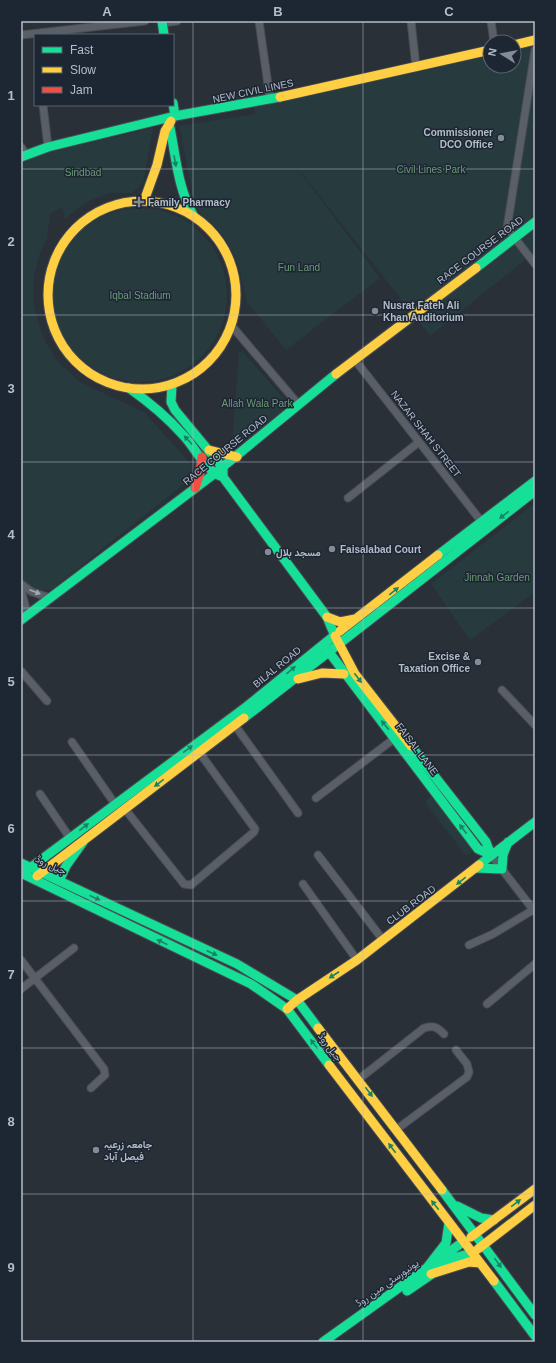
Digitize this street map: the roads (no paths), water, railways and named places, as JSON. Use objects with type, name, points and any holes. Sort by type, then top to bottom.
[{"type":"main road","points":[[162,22],[164,34]]},
{"type":"main road","points":[[522,43],[535,40]]},
{"type":"main road","name":"NEW CIVIL LINES","points":[[23,153],[482,52]]},
{"type":"main road","points":[[173,106],[172,120],[181,189],[186,204],[194,216],[218,239],[232,270],[236,297],[231,325],[221,345],[209,361],[193,374],[172,385],[144,389],[128,388],[114,385],[95,376],[78,364],[68,354],[50,316],[49,287],[51,273],[58,253],[79,225],[90,216],[116,204],[144,201],[167,204],[194,216]]},
{"type":"main road","points":[[144,201],[157,165],[165,132],[172,120]]},
{"type":"main road","name":"RACE COURSE ROAD","points":[[22,620],[223,468],[298,404],[535,222]]},
{"type":"main road","points":[[128,388],[153,404],[202,457],[214,474],[223,477],[223,468],[175,410],[171,402],[172,385]]},
{"type":"main road","points":[[209,450],[237,457]]},
{"type":"main road","points":[[196,488],[202,457]]},
{"type":"main road","name":"FAISAL LANE","points":[[223,477],[327,617],[344,655],[355,674],[486,842],[491,855]]},
{"type":"main road","name":"BILAL ROAD","points":[[83,842],[329,652],[337,640],[360,617],[535,480]]},
{"type":"main road","name":"BILAL ROAD","points":[[21,874],[246,707],[324,644],[337,640],[364,626],[535,491]]},
{"type":"main road","points":[[327,617],[340,622],[360,617]]},
{"type":"main road","points":[[344,655],[354,638],[364,626]]},
{"type":"main road","name":"FAISAL LANE","points":[[324,644],[344,674],[395,738],[478,849],[491,855]]},
{"type":"main road","points":[[292,681],[322,673],[344,674]]},
{"type":"main road","name":"CLUB ROAD","points":[[287,1009],[297,1000],[357,960],[535,822]]},
{"type":"main road","points":[[32,879],[83,842]]},
{"type":"main road","points":[[59,881],[66,866],[83,842]]},
{"type":"main road","points":[[476,868],[502,869],[503,855],[508,842]]},
{"type":"main road","name":"جیل روڈ","points":[[21,863],[237,964],[297,1000],[359,1079],[535,1315]]},
{"type":"main road","name":"جیل روڈ","points":[[21,874],[251,984],[287,1009],[535,1336]]},
{"type":"main road","name":"یونیورسٹی مین روڈ","points":[[335,1342],[429,1272],[463,1242],[476,1234],[535,1189]]},
{"type":"main road","points":[[452,1203],[476,1216],[494,1220]]},
{"type":"main road","name":"یونیورسٹی مین روڈ","points":[[324,1342],[429,1272],[457,1257],[472,1253],[535,1205]]},
{"type":"main road","points":[[429,1272],[447,1245],[450,1231],[448,1223]]},
{"type":"main road","points":[[429,1272],[469,1262],[480,1263]]},
{"type":"street","points":[[49,34],[145,21]]},
{"type":"street","points":[[162,22],[177,21]]},
{"type":"street","points":[[259,21],[270,99]]},
{"type":"street","points":[[411,21],[416,66]]},
{"type":"street","points":[[491,21],[493,34]]},
{"type":"street","points":[[21,35],[34,36]]},
{"type":"street","points":[[535,50],[507,228],[535,264]]},
{"type":"street","points":[[43,106],[48,147]]},
{"type":"street","points":[[231,325],[298,404]]},
{"type":"street","name":"NAZAR SHAH STREET","points":[[355,360],[481,522]]},
{"type":"street","points":[[348,498],[419,442]]},
{"type":"street","points":[[21,584],[32,592],[51,598]]},
{"type":"street","points":[[21,589],[26,608],[22,620]]},
{"type":"street","points":[[21,671],[47,701]]},
{"type":"street","points":[[502,690],[535,725]]},
{"type":"street","points":[[234,724],[298,813]]},
{"type":"street","points":[[316,798],[395,738]]},
{"type":"street","points":[[72,742],[115,804]]},
{"type":"street","points":[[125,809],[184,884],[191,885],[254,832],[255,829],[199,752]]},
{"type":"street","points":[[40,794],[70,838]]},
{"type":"street","points":[[318,855],[383,940]]},
{"type":"street","name":"FAISAL LANE","points":[[491,855],[534,911]]},
{"type":"street","points":[[303,884],[357,960]]},
{"type":"street","points":[[469,945],[493,934],[534,911]]},
{"type":"street","points":[[21,989],[74,948]]},
{"type":"street","points":[[21,960],[104,1069],[106,1075],[91,1088]]},
{"type":"street","points":[[487,1004],[535,964]]},
{"type":"street","points":[[359,1079],[424,1028],[431,1026],[436,1027],[444,1034]]},
{"type":"street","points":[[397,1130],[467,1077],[470,1072],[467,1064],[456,1050]]},
{"type":"place","name":"Commissioner DCO Office","points":[[501,138]]},
{"type":"place","name":"Family Pharmacy","points":[[139,202]]},
{"type":"place","name":"Nusrat Fateh Ali Khan Auditorium","points":[[375,311]]},
{"type":"place","name":"Faisalabad Court","points":[[332,549]]},
{"type":"place","name":"مسجد بلال","points":[[268,552]]},
{"type":"place","name":"Excise & Taxation Office","points":[[478,662]]},
{"type":"place","name":"جامعہ زرعیہ فیصل آباد","points":[[96,1150]]},
{"type":"park label","name":"Civil Lines Park","points":[[431,169]]},
{"type":"park label","name":"Sindbad","points":[[83,172]]},
{"type":"park label","name":"Fun Land","points":[[299,267]]},
{"type":"park label","name":"Iqbal Stadium","points":[[140,295]]},
{"type":"park label","name":"Allah Wala Park","points":[[257,403]]},
{"type":"park label","name":"Jinnah Garden","points":[[497,577]]}]
